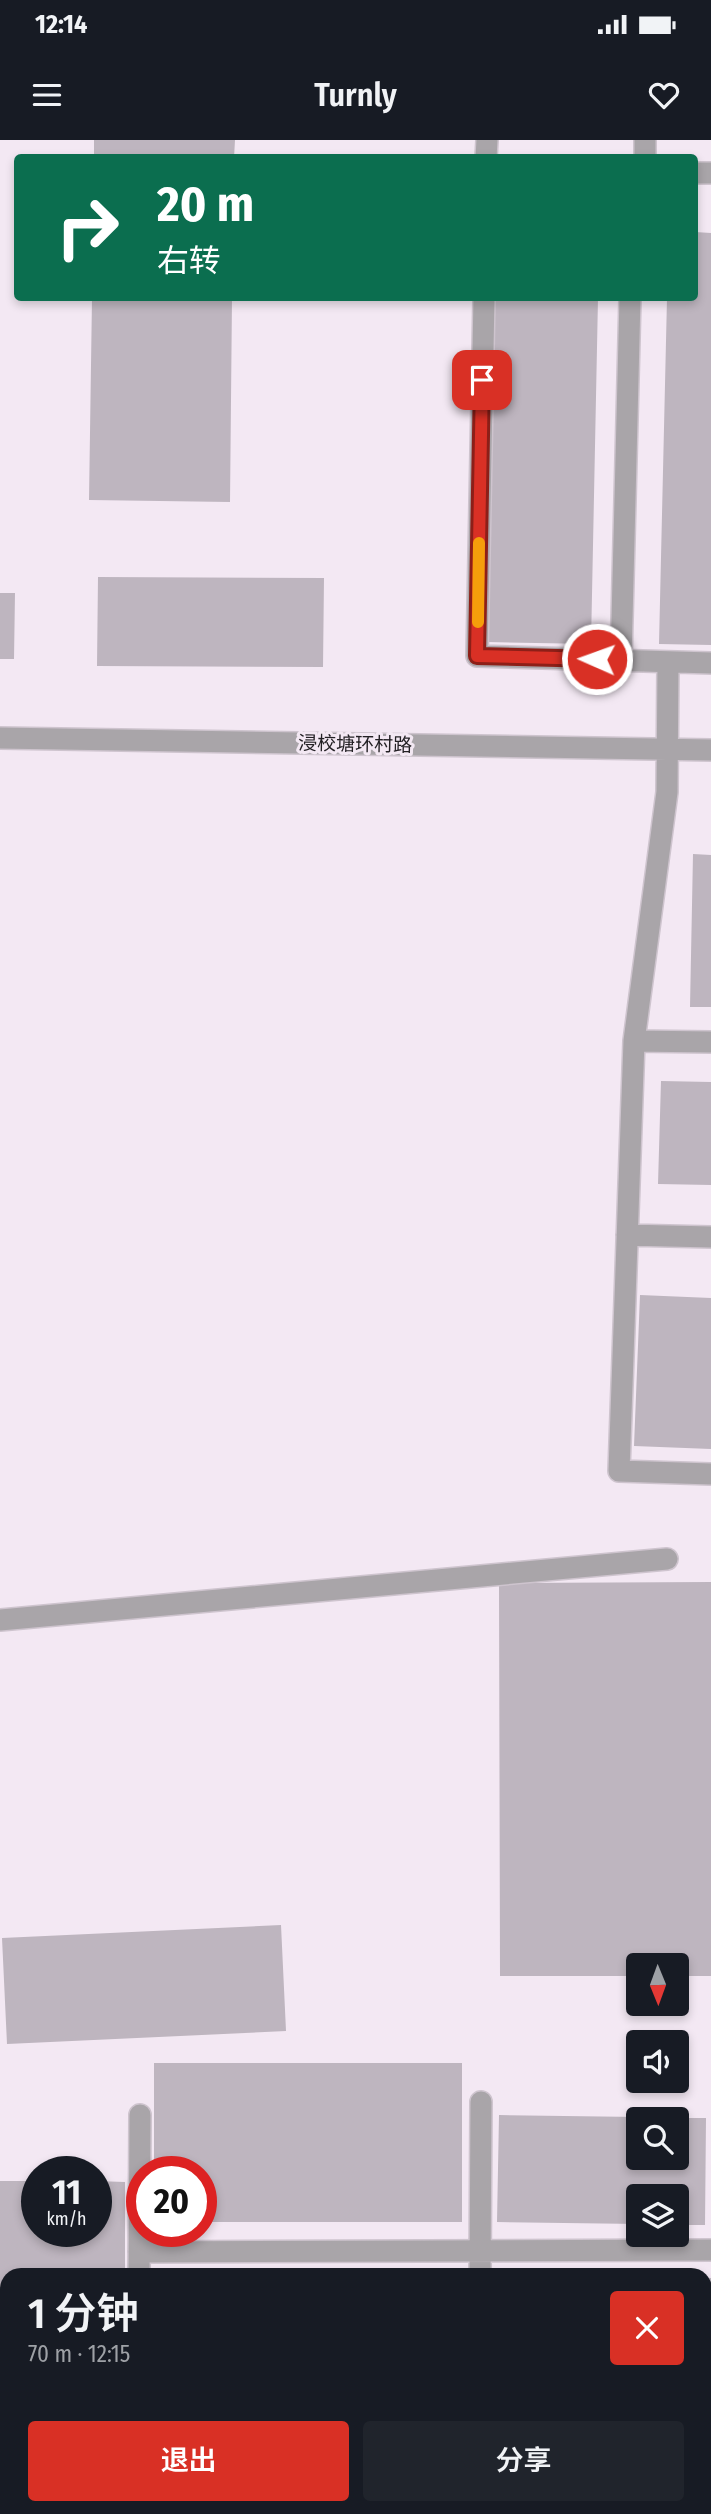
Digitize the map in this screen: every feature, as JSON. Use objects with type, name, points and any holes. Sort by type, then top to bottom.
[{"type":"street","points":[[484,301],[477,656],[711,663]]},
{"type":"street","points":[[621,660],[630,301]]},
{"type":"street","points":[[668,662],[667,792],[634,1041],[619,1471],[711,1474]]},
{"type":"street","name":"浸校塘环村路","points":[[0,738],[711,750]]},
{"type":"street","points":[[634,1041],[711,1042]]},
{"type":"street","points":[[626,1235],[711,1237]]},
{"type":"street","points":[[0,1620],[667,1559]]},
{"type":"street","points":[[480,2268],[481,2102]]},
{"type":"street","points":[[139,2268],[140,2115]]},
{"type":"street","points":[[139,2252],[711,2250]]},
{"type":"building","points":[[94,140],[235,140],[234,154],[94,154]]},
{"type":"building","points":[[698,232],[711,233],[711,645],[659,644],[667,301],[698,301]]},
{"type":"building","points":[[92,301],[232,301],[230,502],[89,500]]},
{"type":"building","points":[[495,301],[598,301],[591,644],[487,642]]},
{"type":"building","points":[[98,577],[324,578],[323,667],[97,666]]},
{"type":"building","points":[[0,593],[15,593],[14,659],[0,659]]},
{"type":"building","points":[[693,854],[711,855],[711,1007],[690,1007]]},
{"type":"building","points":[[661,1081],[711,1082],[711,1185],[658,1184]]},
{"type":"building","points":[[640,1295],[711,1298],[711,1449],[634,1446]]},
{"type":"building","points":[[711,1582],[711,1976],[690,1976],[690,1953],[626,1953],[626,1976],[500,1976],[499,1583]]},
{"type":"building","points":[[281,1925],[286,2031],[7,2044],[2,1938]]},
{"type":"building","points":[[154,2063],[462,2063],[462,2222],[217,2222],[217,2156],[154,2156]]},
{"type":"building","points":[[499,2115],[626,2117],[626,2170],[689,2170],[689,2118],[706,2118],[705,2225],[689,2225],[689,2184],[626,2184],[626,2224],[497,2222]]},
{"type":"building","points":[[0,2181],[21,2181],[21,2247],[112,2247],[112,2182],[125,2182],[125,2268],[0,2268]]},
{"type":"slow traffic","points":[[478,622],[479,543]]},
{"type":"route","points":[[482,380],[477,656],[597,659]]}]
